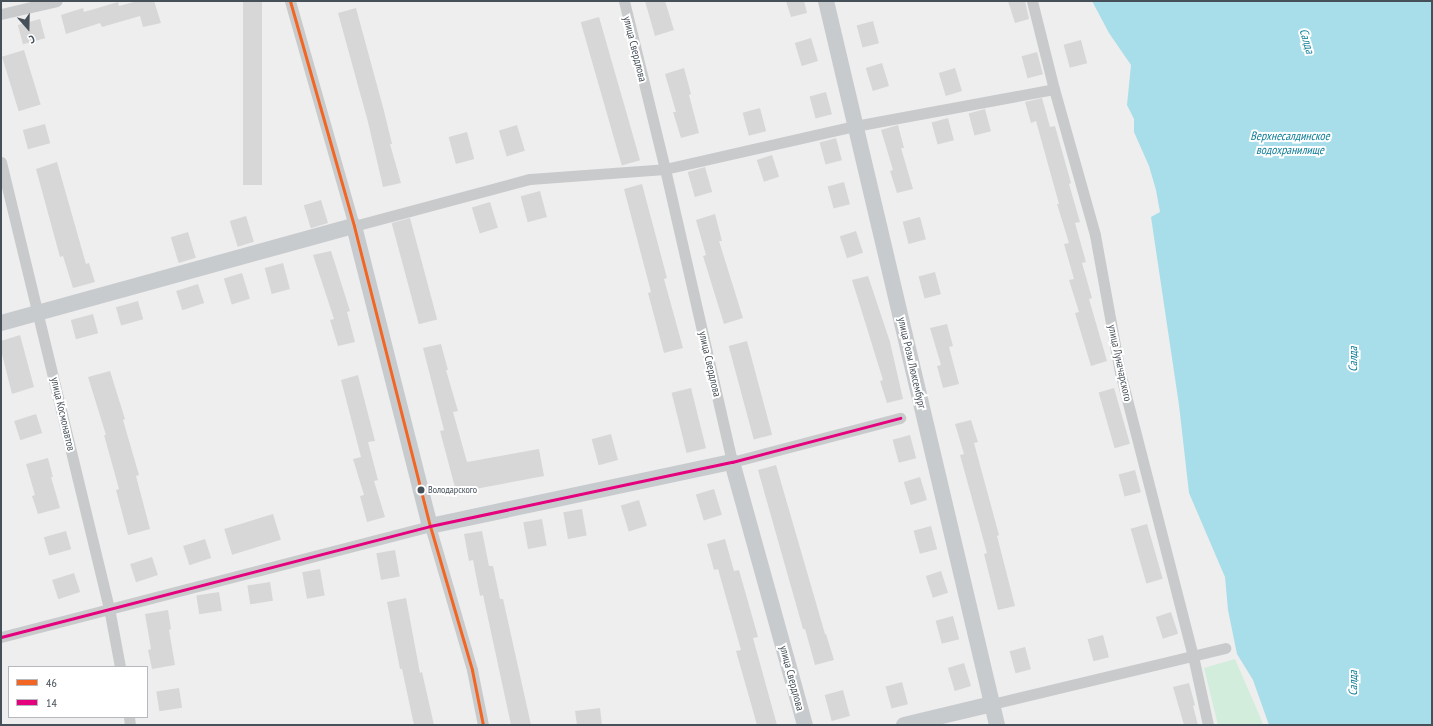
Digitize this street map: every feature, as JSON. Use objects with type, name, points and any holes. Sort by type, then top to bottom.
[{"type":"street","points":[[1,14],[57,1]]},
{"type":"street","points":[[290,1],[354,226],[430,526],[472,670],[483,725]]},
{"type":"street","name":"улица Свердлова","points":[[624,1],[665,169],[732,462],[805,725]]},
{"type":"street","name":"улица Розы Люксембург","points":[[826,1],[997,725]]},
{"type":"street","name":"улица Луначарского","points":[[1032,1],[1094,236],[1120,372],[1193,656],[1208,725]]},
{"type":"street","points":[[1,323],[530,178],[665,169],[855,126],[1054,89]]},
{"type":"street","name":"улица Космонавтов","points":[[1,162],[39,313],[109,608],[120,666]]},
{"type":"street","points":[[1,638],[109,608],[430,526],[732,462],[900,418]]},
{"type":"street","points":[[904,725],[1225,648]]},
{"type":"green space","points":[[1235,659],[1263,725],[1218,725],[1204,668]]},
{"type":"water","name":"Верхнесалдинское водохранилище","points":[[1092,1],[1432,1],[1432,725],[1269,725],[1253,680],[1237,654],[1228,610],[1225,577],[1189,493],[1179,405],[1151,217],[1160,212],[1156,190],[1149,166],[1134,132],[1134,119],[1127,105],[1131,65],[1109,33]]},
{"type":"building","points":[[138,1],[154,1],[161,23],[143,27],[140,16],[102,27],[100,23],[66,34],[61,15],[83,8],[84,12],[118,2],[119,6]]},
{"type":"building","points":[[243,1],[262,1],[262,185],[243,185]]},
{"type":"building","points":[[645,1],[665,1],[674,30],[655,36]]},
{"type":"building","points":[[786,1],[804,1],[807,13],[791,17]]},
{"type":"building","points":[[1008,1],[1025,1],[1029,19],[1015,23]]},
{"type":"building","points":[[356,8],[384,111],[392,144],[390,144],[401,183],[383,187],[368,122],[338,13]]},
{"type":"building","points":[[599,17],[640,160],[622,165],[581,22]]},
{"type":"building","points":[[40,19],[45,38],[23,44],[18,25]]},
{"type":"building","points":[[873,21],[879,43],[863,48],[857,25]]},
{"type":"building","points":[[811,38],[818,61],[802,66],[795,43]]},
{"type":"building","points":[[1081,40],[1087,63],[1070,68],[1064,45]]},
{"type":"building","points":[[24,50],[41,105],[19,111],[2,57]]},
{"type":"building","points":[[1037,52],[1043,74],[1027,78],[1022,56]]},
{"type":"building","points":[[882,63],[889,86],[873,91],[866,68]]},
{"type":"building","points":[[684,68],[699,133],[681,138],[673,112],[676,112],[665,74]]},
{"type":"building","points":[[955,68],[962,91],[946,96],[939,73]]},
{"type":"building","points":[[826,92],[832,114],[816,119],[810,96]]},
{"type":"building","points":[[1042,98],[1050,127],[1055,126],[1071,183],[1069,184],[1080,222],[1075,223],[1086,262],[1082,263],[1092,298],[1089,299],[1107,361],[1091,366],[1075,313],[1079,312],[1069,280],[1074,279],[1064,244],[1069,243],[1057,204],[1059,204],[1036,121],[1031,123],[1025,102]]},
{"type":"building","points":[[760,108],[766,131],[749,136],[743,113]]},
{"type":"building","points":[[985,109],[991,131],[975,136],[969,113]]},
{"type":"building","points":[[948,118],[954,140],[938,145],[932,122]]},
{"type":"building","points":[[45,124],[50,143],[28,149],[23,130]]},
{"type":"building","points":[[517,125],[525,151],[507,156],[499,131]]},
{"type":"building","points":[[898,125],[904,148],[901,148],[913,189],[897,193],[890,171],[893,170],[881,130]]},
{"type":"building","points":[[467,132],[474,159],[456,164],[449,137]]},
{"type":"building","points":[[836,138],[842,160],[826,165],[820,142]]},
{"type":"building","points":[[772,155],[779,177],[764,182],[757,160]]},
{"type":"building","points":[[57,162],[86,264],[89,263],[95,282],[73,288],[63,256],[60,257],[36,169]]},
{"type":"building","points":[[705,167],[712,192],[695,197],[688,172]]},
{"type":"building","points":[[844,182],[850,204],[834,209],[828,186]]},
{"type":"building","points":[[642,184],[667,278],[664,279],[683,348],[664,353],[648,293],[651,292],[624,189]]},
{"type":"building","points":[[540,191],[547,217],[528,222],[521,196]]},
{"type":"building","points":[[321,200],[328,223],[311,228],[304,205]]},
{"type":"building","points":[[490,202],[498,228],[480,233],[472,208]]},
{"type":"building","points":[[715,214],[722,241],[719,241],[743,318],[724,324],[703,256],[706,255],[696,220]]},
{"type":"building","points":[[246,216],[254,242],[238,247],[230,221]]},
{"type":"building","points":[[920,217],[926,239],[909,244],[903,222]]},
{"type":"building","points":[[410,218],[437,319],[419,324],[392,223]]},
{"type":"building","points":[[856,231],[863,253],[847,258],[840,236]]},
{"type":"building","points":[[188,232],[196,258],[179,263],[171,237]]},
{"type":"building","points":[[331,251],[350,311],[347,312],[355,342],[338,346],[330,320],[334,319],[313,255]]},
{"type":"building","points":[[283,263],[290,289],[272,294],[265,268]]},
{"type":"building","points":[[935,272],[941,294],[925,299],[919,276]]},
{"type":"building","points":[[242,273],[250,299],[232,304],[224,279]]},
{"type":"building","points":[[868,276],[890,342],[903,399],[887,403],[880,381],[883,380],[852,280]]},
{"type":"building","points":[[198,284],[204,303],[182,310],[176,291]]},
{"type":"building","points":[[138,301],[143,319],[121,326],[116,307]]},
{"type":"building","points":[[93,314],[98,333],[76,339],[71,320]]},
{"type":"building","points":[[947,324],[953,346],[949,347],[959,384],[943,388],[937,366],[941,365],[930,328]]},
{"type":"building","points":[[20,335],[34,387],[12,394],[1,350],[1,341]]},
{"type":"building","points":[[747,341],[772,435],[754,440],[729,346]]},
{"type":"building","points":[[441,344],[448,370],[446,370],[458,411],[453,412],[467,462],[539,449],[544,476],[475,489],[457,495],[440,431],[444,430],[423,348]]},
{"type":"building","points":[[110,371],[125,419],[123,420],[139,475],[136,476],[150,529],[128,535],[116,490],[119,489],[104,435],[106,435],[88,377]]},
{"type":"building","points":[[358,375],[375,441],[368,442],[378,480],[374,481],[385,517],[367,522],[360,496],[364,495],[353,459],[361,457],[341,380]]},
{"type":"building","points":[[691,388],[706,448],[687,453],[672,393]]},
{"type":"building","points":[[1114,388],[1130,444],[1115,448],[1099,392]]},
{"type":"building","points":[[36,414],[42,433],[20,440],[14,421]]},
{"type":"building","points":[[971,420],[978,442],[974,443],[999,535],[997,536],[1015,606],[998,610],[984,554],[987,553],[960,455],[964,454],[955,424]]},
{"type":"building","points":[[611,434],[618,460],[599,465],[592,439]]},
{"type":"building","points":[[910,435],[916,458],[899,463],[893,440]]},
{"type":"building","points":[[48,458],[53,477],[51,477],[60,508],[38,514],[32,496],[35,495],[26,464]]},
{"type":"building","points":[[776,465],[825,634],[834,660],[815,665],[805,629],[803,629],[758,470]]},
{"type":"building","points":[[1135,470],[1141,492],[1125,497],[1119,474]]},
{"type":"building","points":[[920,477],[927,500],[911,505],[904,482]]},
{"type":"building","points":[[714,489],[722,515],[704,520],[696,495]]},
{"type":"building","points":[[639,500],[647,526],[629,531],[621,506]]},
{"type":"building","points":[[582,509],[587,536],[568,539],[563,512]]},
{"type":"building","points":[[273,514],[281,540],[232,555],[224,529]]},
{"type":"building","points":[[542,519],[547,546],[528,549],[523,522]]},
{"type":"building","points":[[1147,524],[1163,579],[1146,583],[1131,529]]},
{"type":"building","points":[[931,526],[937,549],[920,554],[914,531]]},
{"type":"building","points":[[66,531],[71,549],[49,556],[44,537]]},
{"type":"building","points":[[482,531],[489,566],[493,566],[500,599],[503,599],[531,725],[511,725],[483,595],[480,596],[473,560],[469,561],[464,534]]},
{"type":"building","points":[[205,539],[211,558],[189,565],[183,546]]},
{"type":"building","points":[[725,539],[734,571],[739,570],[758,637],[753,638],[777,725],[757,725],[736,651],[741,650],[718,569],[714,570],[707,544]]},
{"type":"building","points":[[395,550],[400,577],[381,580],[376,553]]},
{"type":"building","points":[[152,557],[158,575],[136,582],[130,564]]},
{"type":"building","points":[[320,569],[325,596],[307,599],[302,572]]},
{"type":"building","points":[[941,571],[948,593],[933,598],[926,576]]},
{"type":"building","points":[[74,573],[80,592],[58,599],[52,580]]},
{"type":"building","points":[[270,582],[273,601],[250,604],[247,586]]},
{"type":"building","points":[[219,592],[222,611],[199,614],[196,596]]},
{"type":"building","points":[[406,598],[420,673],[422,672],[434,725],[414,725],[402,669],[400,669],[387,602]]},
{"type":"building","points":[[168,610],[171,629],[169,630],[175,665],[152,669],[148,650],[151,649],[145,614]]},
{"type":"building","points":[[1171,612],[1178,634],[1163,639],[1156,617]]},
{"type":"building","points":[[953,616],[959,639],[942,644],[936,621]]},
{"type":"building","points":[[1103,635],[1109,657],[1093,661],[1088,639]]},
{"type":"building","points":[[1025,647],[1031,669],[1015,673],[1010,651]]},
{"type":"building","points":[[964,663],[971,686],[955,691],[948,668]]},
{"type":"building","points":[[902,682],[908,704],[892,709],[886,686]]},
{"type":"building","points":[[1189,683],[1195,705],[1193,706],[1198,725],[1184,725],[1173,687]]},
{"type":"building","points":[[179,688],[182,708],[159,711],[156,692]]},
{"type":"building","points":[[843,690],[850,716],[832,721],[825,695]]},
{"type":"building","points":[[600,708],[602,725],[577,725],[575,711]]},
{"type":"transit line","name":"46","points":[[290,1],[354,226],[430,526],[472,670],[483,725]]},
{"type":"transit line","name":"14","points":[[1,637],[430,526],[732,462],[900,418]]},
{"type":"place","name":"Володарского","points":[[421,490]]},
{"type":"water label","name":"Салда","points":[[1307,41]]},
{"type":"water label","name":"Салда","points":[[1353,359]]},
{"type":"water label","name":"Салда","points":[[1353,683]]}]
